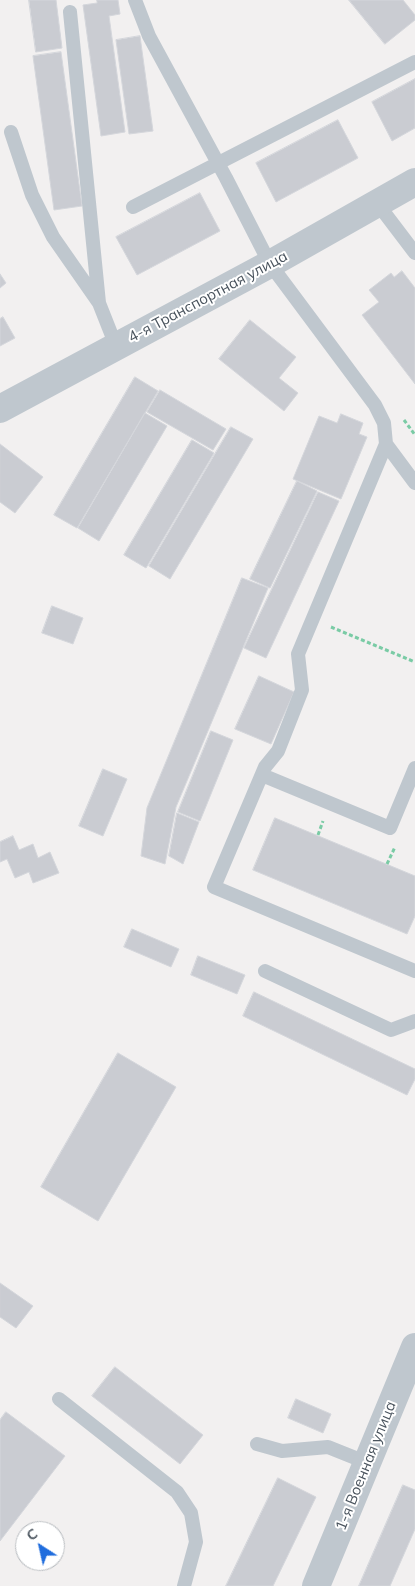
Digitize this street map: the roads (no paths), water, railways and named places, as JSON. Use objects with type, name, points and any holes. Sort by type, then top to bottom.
[{"type":"street","name":"4-я Транспортная улица","points":[[0,409],[270,264],[415,182]]},
{"type":"street","name":"1-я Военная улица","points":[[316,1586],[415,1347]]},
{"type":"lane","points":[[136,0],[149,36],[270,264],[375,405],[384,423],[386,444],[298,654],[302,690],[278,752],[265,767],[214,887],[415,971]]},
{"type":"lane","points":[[70,12],[99,303]]},
{"type":"lane","points":[[133,207],[415,62]]},
{"type":"lane","points":[[11,132],[32,195],[53,237],[99,303],[116,346]]},
{"type":"lane","points":[[377,203],[415,254]]},
{"type":"lane","points":[[386,444],[415,483]]},
{"type":"lane","points":[[262,775],[390,828],[415,768]]},
{"type":"lane","points":[[265,971],[391,1030],[415,1021]]},
{"type":"lane","points":[[58,1399],[177,1492],[191,1513],[196,1542],[184,1586]]},
{"type":"lane","points":[[257,1444],[282,1451],[328,1447],[368,1463]]}]
